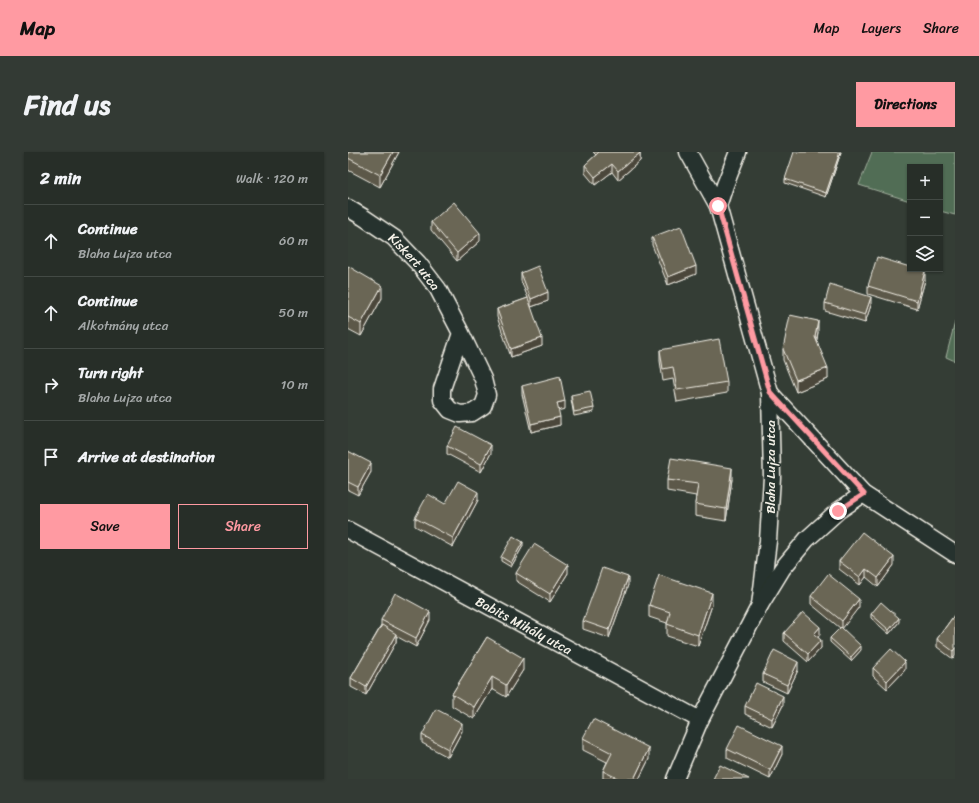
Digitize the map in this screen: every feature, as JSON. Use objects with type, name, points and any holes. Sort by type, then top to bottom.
[{"type":"street","name":"Blaha Lujza utca","points":[[688,152],[718,206],[770,392],[772,478],[768,541],[760,605]]},
{"type":"street","points":[[718,206],[724,185],[738,152]]},
{"type":"street","name":"Kiskert utca","points":[[348,208],[363,216],[394,238],[418,263],[438,289],[461,333]]},
{"type":"street","points":[[770,392],[864,494],[955,554]]},
{"type":"street","name":"Blaha Lujza utca","points":[[675,779],[700,720],[760,605],[782,569],[807,539],[838,511],[864,494]]},
{"type":"street","name":"Babits Mihály utca","points":[[348,530],[700,720]]},
{"type":"green space","points":[[872,152],[955,152],[955,215],[943,212],[943,164],[907,164],[907,200],[859,185]]},
{"type":"green space","points":[[955,322],[955,361],[946,357]]},
{"type":"building","points":[[348,152],[393,152],[380,175],[348,158]]},
{"type":"building","points":[[599,152],[640,153],[618,171],[612,164],[595,177],[585,165]]},
{"type":"building","points":[[794,152],[840,152],[826,193],[785,179]]},
{"type":"building","points":[[454,202],[480,233],[457,253],[431,222]]},
{"type":"building","points":[[681,226],[696,266],[668,277],[652,237]]},
{"type":"building","points":[[877,257],[907,266],[907,272],[925,272],[917,301],[868,286]]},
{"type":"building","points":[[348,266],[382,286],[361,324],[348,317]]},
{"type":"building","points":[[538,266],[548,292],[531,299],[521,273]]},
{"type":"building","points":[[830,284],[871,297],[865,315],[825,303]]},
{"type":"building","points":[[528,298],[542,338],[511,349],[497,309]]},
{"type":"building","points":[[790,315],[818,321],[815,337],[828,368],[796,380],[783,349]]},
{"type":"building","points":[[719,339],[727,382],[677,390],[673,367],[663,369],[660,350]]},
{"type":"building","points":[[560,376],[565,401],[557,403],[560,417],[531,424],[522,386]]},
{"type":"building","points":[[590,391],[594,408],[574,412],[571,395]]},
{"type":"building","points":[[457,427],[491,445],[481,464],[447,446]]},
{"type":"building","points":[[348,451],[371,463],[358,487],[348,482]]},
{"type":"building","points":[[671,458],[732,468],[726,509],[695,504],[698,484],[667,480]]},
{"type":"building","points":[[458,481],[478,492],[453,538],[415,518],[428,494],[445,504]]},
{"type":"building","points":[[862,532],[894,557],[878,578],[866,569],[860,577],[839,561]]},
{"type":"building","points":[[513,536],[523,542],[511,563],[501,557]]},
{"type":"building","points":[[534,544],[568,565],[550,594],[516,573]]},
{"type":"building","points":[[602,568],[628,577],[609,630],[583,621]]},
{"type":"building","points":[[828,574],[859,599],[842,621],[811,596]]},
{"type":"building","points":[[659,575],[712,593],[698,635],[667,624],[670,612],[649,605]]},
{"type":"building","points":[[395,593],[430,612],[416,638],[381,620]]},
{"type":"building","points":[[881,602],[899,618],[889,630],[871,614]]},
{"type":"building","points":[[803,612],[820,627],[814,634],[821,640],[808,654],[784,633]]},
{"type":"building","points":[[955,614],[955,648],[953,651],[937,639]]},
{"type":"building","points":[[382,625],[396,634],[366,687],[351,678]]},
{"type":"building","points":[[841,627],[861,646],[851,657],[830,638]]},
{"type":"building","points":[[487,637],[523,658],[506,685],[492,677],[474,707],[452,694]]},
{"type":"building","points":[[891,649],[905,662],[887,681],[873,668]]},
{"type":"building","points":[[774,650],[798,662],[787,685],[763,674]]},
{"type":"building","points":[[756,683],[783,696],[772,719],[745,706]]},
{"type":"building","points":[[436,709],[462,723],[448,749],[422,735]]},
{"type":"building","points":[[593,719],[649,748],[634,779],[619,779],[603,771],[612,753],[583,738]]},
{"type":"building","points":[[739,725],[782,746],[770,770],[727,749]]},
{"type":"building","points":[[720,765],[749,779],[713,779]]},
{"type":"route","points":[[718,206],[770,392],[864,494],[838,511]]}]
